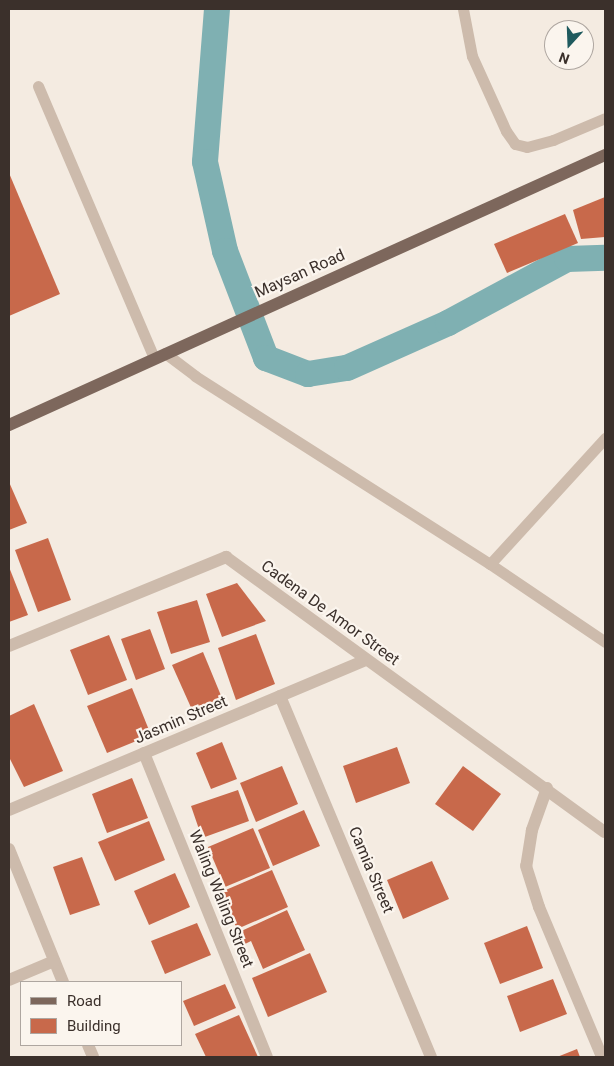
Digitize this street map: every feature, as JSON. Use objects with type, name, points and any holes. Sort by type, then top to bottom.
[{"type":"main road","name":"Maysan Road","points":[[9,425],[227,324],[605,155]]},
{"type":"street","name":"Cadena De Amor Street","points":[[9,646],[226,557],[366,660],[547,788],[605,832]]},
{"type":"street","name":"Jasmin Street","points":[[9,810],[366,660]]},
{"type":"street","name":"Camia Street","points":[[280,696],[432,1057]]},
{"type":"street","name":"Waling Waling Street","points":[[144,753],[268,1057]]},
{"type":"street","points":[[547,788],[532,830],[526,866],[538,907],[602,1057]]},
{"type":"street","points":[[9,849],[63,981]]},
{"type":"street","points":[[9,980],[54,961]]},
{"type":"lane","points":[[464,9],[472,56],[506,131],[515,144],[527,147],[605,118]]},
{"type":"lane","points":[[38,86],[160,355],[490,564],[605,642]]},
{"type":"lane","points":[[490,564],[605,438]]},
{"type":"building","points":[[9,173],[60,294],[9,316]]},
{"type":"building","points":[[605,197],[605,237],[581,239],[573,210]]},
{"type":"building","points":[[565,214],[578,243],[507,273],[494,244]]},
{"type":"building","points":[[9,482],[27,523],[9,530]]},
{"type":"building","points":[[48,538],[71,600],[38,612],[15,550]]},
{"type":"building","points":[[9,567],[28,615],[9,622]]},
{"type":"building","points":[[237,583],[266,621],[222,637],[206,594]]},
{"type":"building","points":[[197,600],[210,642],[171,654],[157,612]]},
{"type":"building","points":[[150,629],[165,669],[136,680],[121,639]]},
{"type":"building","points":[[256,634],[275,684],[236,700],[218,648]]},
{"type":"building","points":[[109,635],[127,680],[88,695],[70,650]]},
{"type":"building","points":[[203,652],[222,698],[193,712],[172,665]]},
{"type":"building","points":[[132,688],[151,735],[107,753],[87,706]]},
{"type":"building","points":[[34,704],[63,771],[24,787],[9,757],[9,716]]},
{"type":"building","points":[[222,742],[237,779],[211,789],[196,753]]},
{"type":"building","points":[[397,747],[410,783],[356,803],[343,766]]},
{"type":"building","points":[[282,766],[298,804],[256,822],[240,783]]},
{"type":"building","points":[[463,766],[501,794],[473,831],[435,804]]},
{"type":"building","points":[[132,778],[148,818],[107,833],[92,794]]},
{"type":"building","points":[[238,790],[249,821],[202,838],[191,806]]},
{"type":"building","points":[[304,810],[320,846],[273,866],[258,830]]},
{"type":"building","points":[[149,821],[165,860],[115,881],[98,842]]},
{"type":"building","points":[[253,828],[270,868],[225,887],[208,847]]},
{"type":"building","points":[[82,857],[100,905],[70,915],[53,867]]},
{"type":"building","points":[[432,861],[449,899],[403,919],[387,880]]},
{"type":"building","points":[[272,870],[288,907],[237,929],[221,892]]},
{"type":"building","points":[[175,873],[190,907],[149,925],[134,891]]},
{"type":"building","points":[[287,910],[305,950],[263,969],[251,941],[243,945],[237,933]]},
{"type":"building","points":[[197,923],[211,955],[165,974],[151,941]]},
{"type":"building","points":[[527,926],[543,968],[500,984],[484,943]]},
{"type":"building","points":[[310,953],[327,992],[268,1017],[252,978]]},
{"type":"building","points":[[553,979],[567,1014],[520,1032],[507,996]]},
{"type":"building","points":[[225,984],[236,1008],[194,1026],[183,1001]]},
{"type":"building","points":[[239,1015],[258,1057],[206,1057],[195,1034]]},
{"type":"building","points":[[577,1049],[580,1057],[557,1057]]},
{"type":"waterway","points":[[217,9],[205,162],[225,251],[266,358],[308,374],[347,368],[448,323],[567,259],[605,258]]}]
